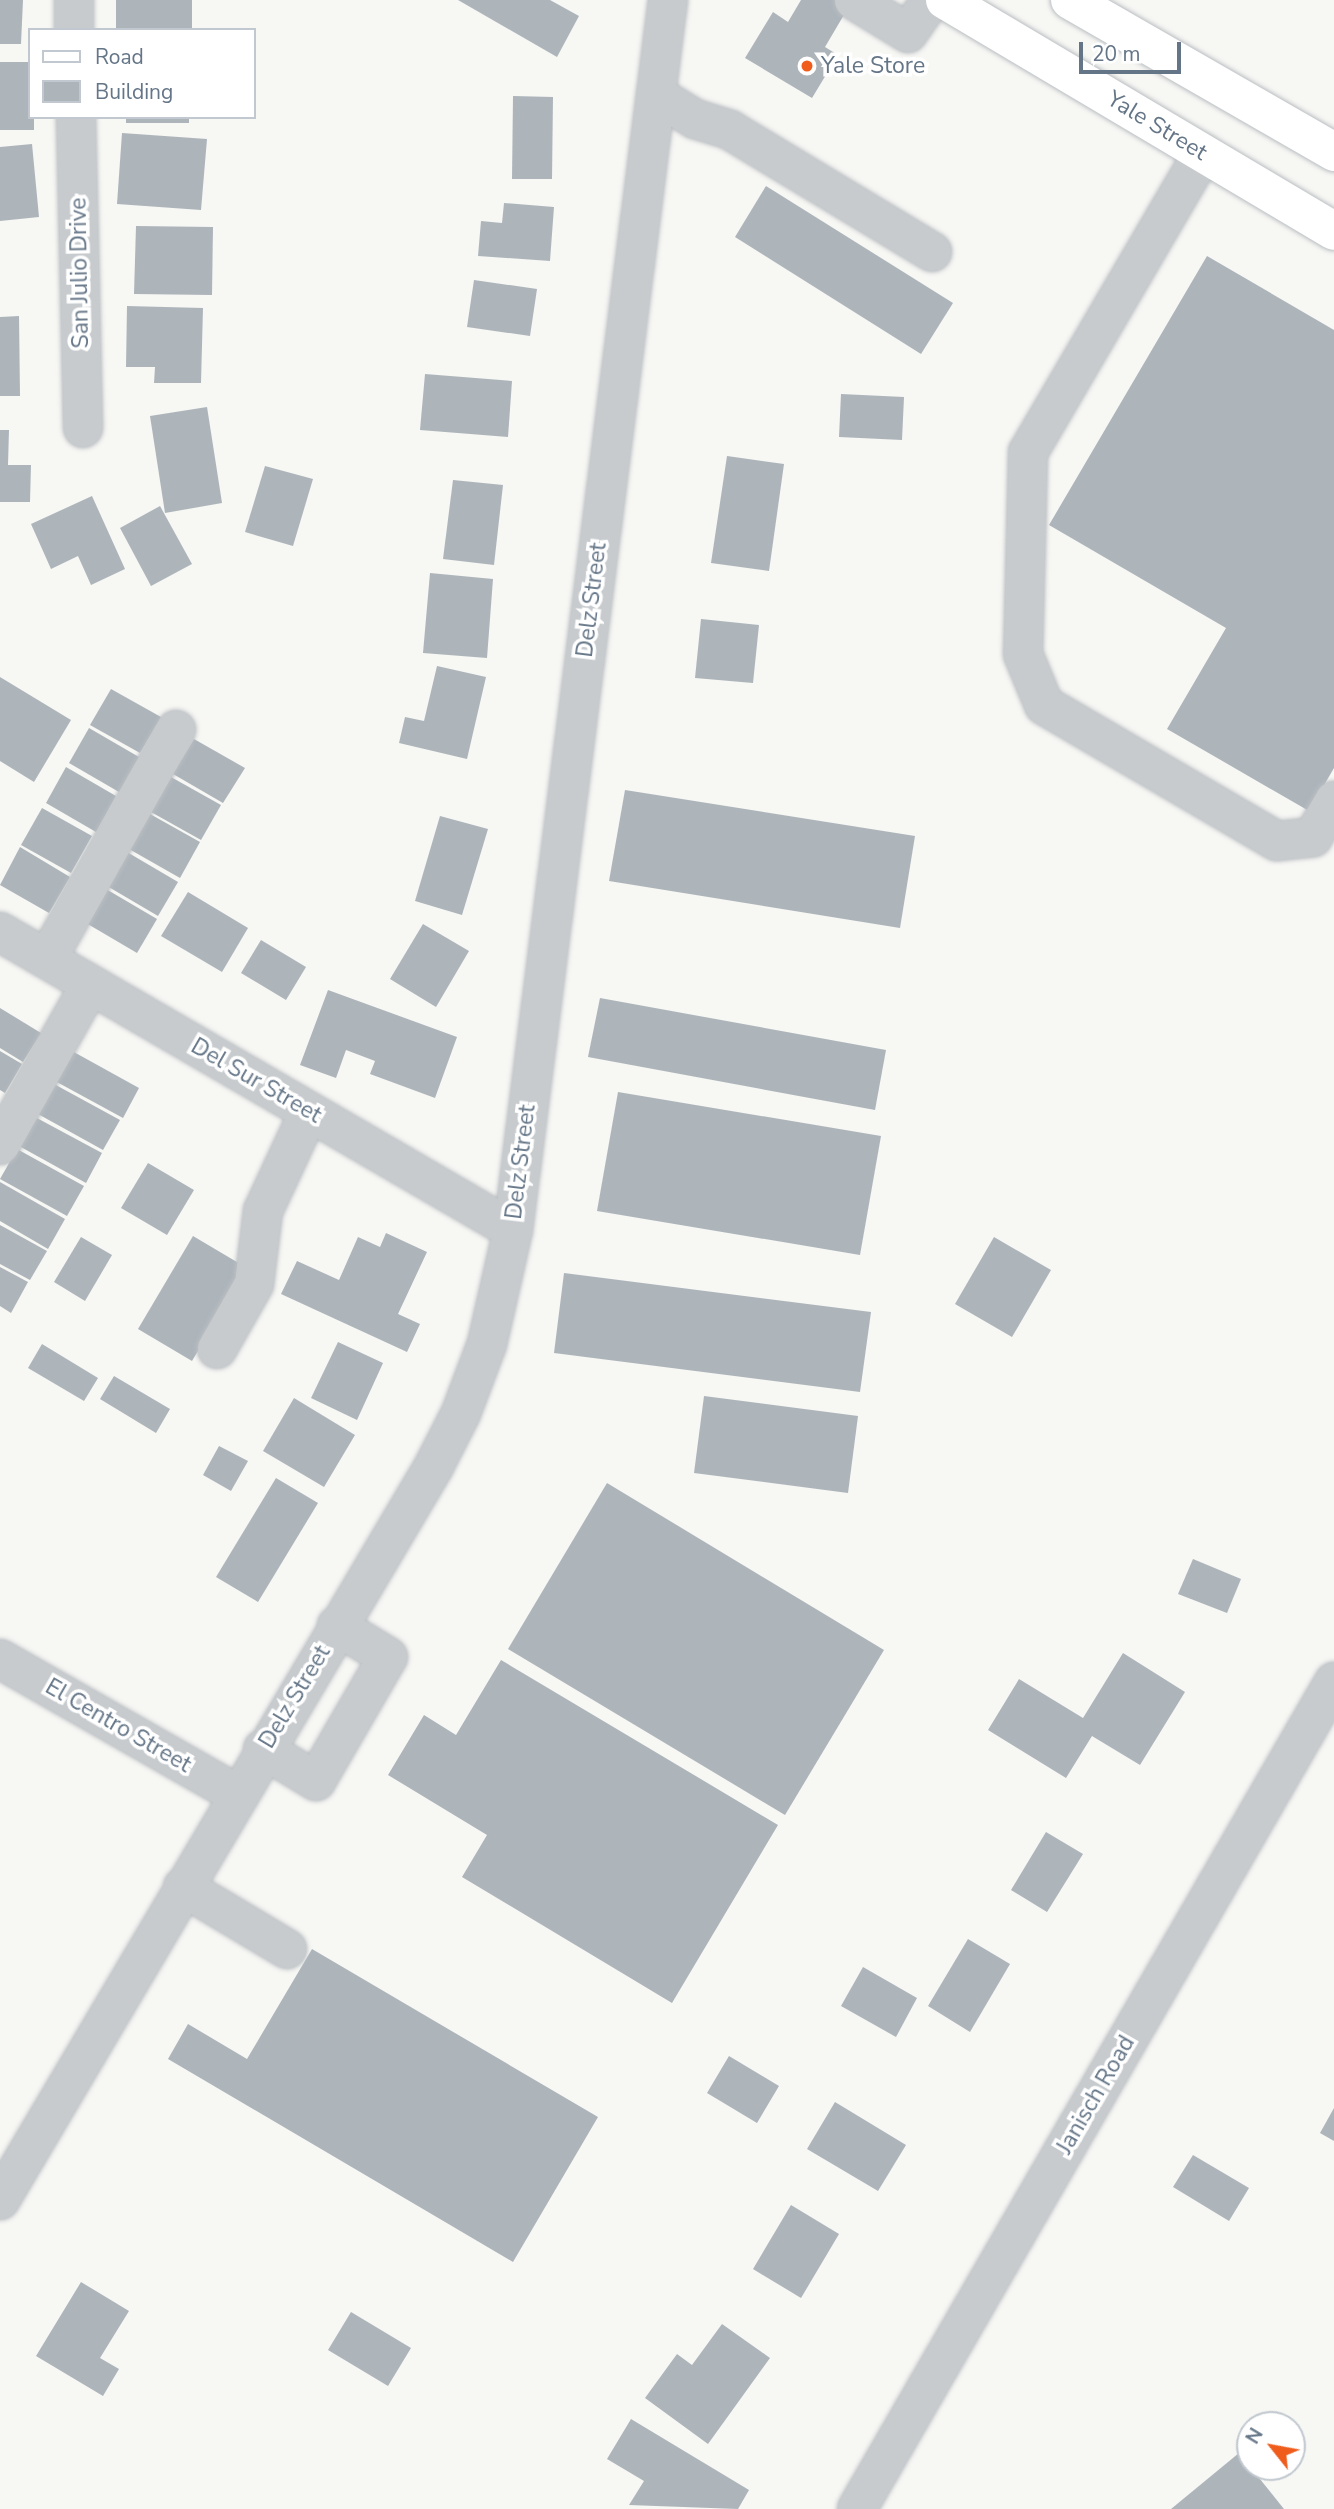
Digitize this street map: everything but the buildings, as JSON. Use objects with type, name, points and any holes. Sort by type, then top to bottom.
[{"type":"main road","name":"Yale Street","points":[[945,0],[1334,231]]},
{"type":"main road","points":[[1070,0],[1334,152]]},
{"type":"street","points":[[74,0],[74,28]]},
{"type":"street","name":"Delz Street","points":[[0,2200],[461,1413],[490,1332],[513,1230],[668,0]]},
{"type":"street","points":[[854,0],[908,33],[931,0]]},
{"type":"street","points":[[656,95],[695,119],[730,130],[932,252]]},
{"type":"street","name":"San Julio Drive","points":[[76,119],[83,428]]},
{"type":"street","points":[[1203,153],[1028,452],[1023,654],[1044,705],[1277,841],[1313,837],[1334,801]]},
{"type":"street","points":[[47,959],[176,730]]},
{"type":"street","name":"Del Sur Street","points":[[0,932],[513,1230]]},
{"type":"street","points":[[0,1145],[90,985]]},
{"type":"street","points":[[216,1349],[254,1284],[263,1211],[309,1112]]},
{"type":"street","points":[[263,1749],[316,1781],[388,1657],[337,1626]]},
{"type":"street","name":"El Centro Street","points":[[0,1659],[237,1794]]},
{"type":"street","name":"Janisch Road","points":[[857,2509],[1334,1682]]},
{"type":"street","points":[[183,1887],[288,1949]]},
{"type":"place","name":"Yale Store","points":[[807,66]]}]
